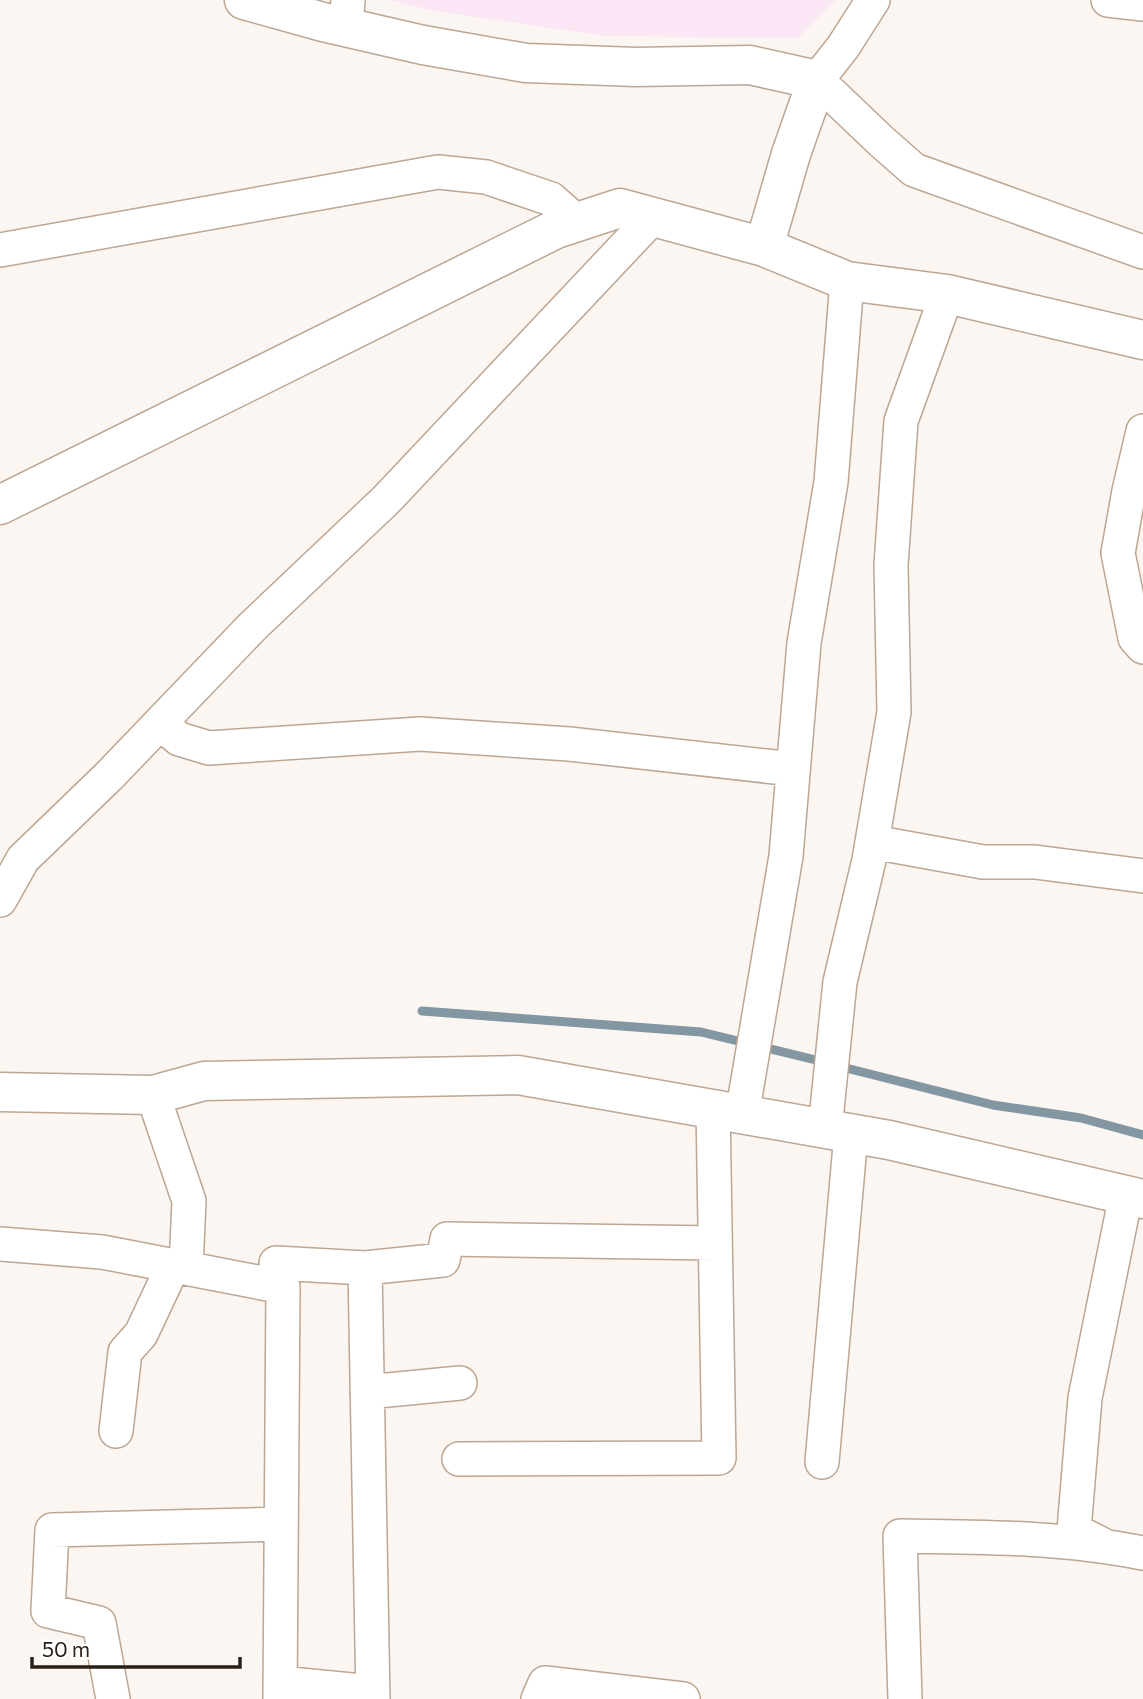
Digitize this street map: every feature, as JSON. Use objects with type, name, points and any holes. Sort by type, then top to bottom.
[{"type":"street","points":[[244,0],[347,13],[423,45],[526,64],[636,67],[750,65],[817,80],[914,170],[1143,252]]},
{"type":"street","points":[[764,247],[791,153],[817,80],[844,47],[873,0]]},
{"type":"street","points":[[1108,0],[1143,5]]},
{"type":"street","points":[[0,250],[438,173],[485,177],[551,199],[577,222]]},
{"type":"street","points":[[0,505],[556,229],[620,208],[764,247],[847,281],[947,294],[1143,340]]},
{"type":"street","points":[[0,900],[23,859],[109,776],[252,628],[386,500],[653,217]]},
{"type":"street","points":[[459,1459],[719,1458],[715,1243],[728,1112],[786,856],[804,643],[831,482],[847,281]]},
{"type":"street","points":[[822,1462],[838,1132],[839,982],[873,842],[894,712],[891,565],[901,421],[947,294]]},
{"type":"street","points":[[1143,431],[1118,553],[1135,638],[1143,647]]},
{"type":"street","points":[[160,723],[179,739],[209,748],[420,734],[569,744],[793,769]]},
{"type":"street","points":[[873,842],[984,862],[1035,862],[1143,876]]},
{"type":"street","points":[[1,1100],[153,1095],[204,1081],[518,1075],[889,1140],[1134,1197],[1085,1398],[1073,1530],[1103,1545]]},
{"type":"street","points":[[116,1431],[125,1352],[142,1334],[180,1267],[189,1201],[153,1095]]},
{"type":"street","points":[[365,1268],[372,1696],[280,1691],[283,1287],[276,1263],[365,1268],[443,1260],[447,1239],[715,1243]]},
{"type":"street","points":[[0,1244],[102,1252],[283,1287]]},
{"type":"street","points":[[367,1392],[460,1383]]},
{"type":"street","points":[[113,1699],[99,1623],[48,1611],[52,1530],[281,1524]]},
{"type":"street","points":[[905,1699],[900,1536],[997,1537],[1103,1545],[1143,1553]]},
{"type":"street","points":[[538,1699],[545,1684],[683,1699]]},
{"type":"shaded area","points":[[390,0],[836,0],[798,38],[605,36],[435,11]]},
{"type":"waterway","points":[[422,1011],[701,1032],[824,1062]]},
{"type":"waterway","points":[[838,1066],[993,1105],[1081,1118],[1143,1135]]}]
